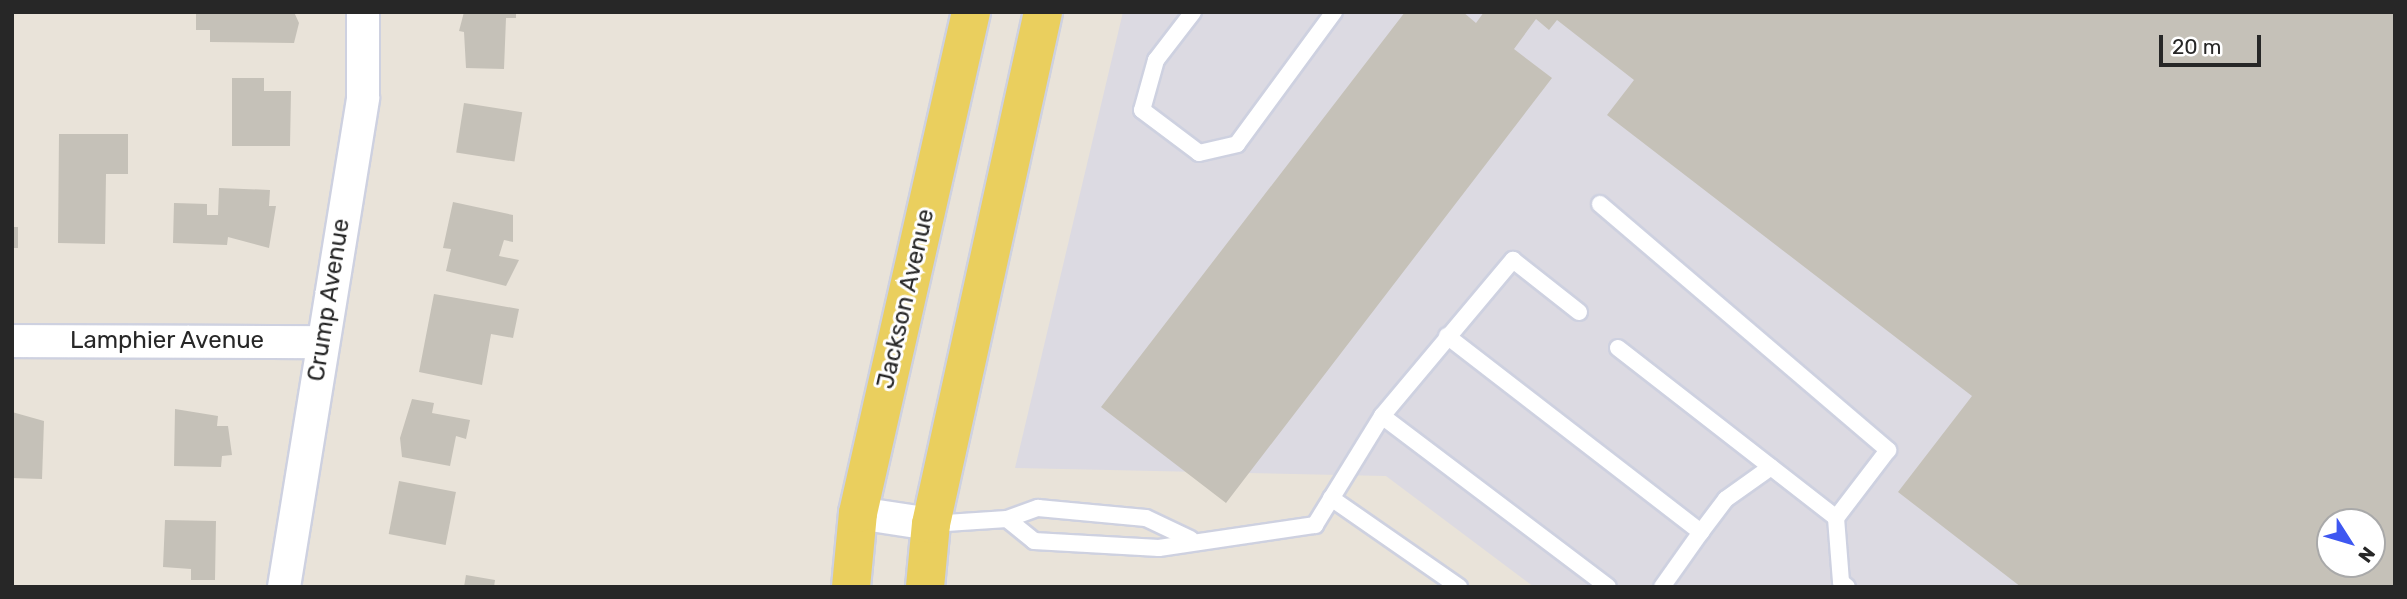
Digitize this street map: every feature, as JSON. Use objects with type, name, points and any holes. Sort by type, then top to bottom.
[{"type":"main road","name":"Jackson Avenue","points":[[850,587],[858,513],[971,12]]},
{"type":"main road","points":[[925,587],[931,524],[1043,12]]},
{"type":"street","name":"Crump Avenue","points":[[284,587],[321,341],[363,96],[363,12]]},
{"type":"street","name":"Lamphier Avenue","points":[[12,341],[321,341]]},
{"type":"street","points":[[858,513],[931,524]]},
{"type":"lane","points":[[1194,12],[1156,60],[1142,110],[1199,153],[1237,145],[1334,12]]},
{"type":"lane","points":[[1600,204],[1888,450],[1836,518],[1841,582],[1847,587]]},
{"type":"lane","points":[[1007,519],[1034,541],[1158,548],[1190,539],[1315,525],[1382,416],[1513,260],[1579,312]]},
{"type":"lane","points":[[1447,336],[1702,533]]},
{"type":"lane","points":[[1618,348],[1836,518]]},
{"type":"lane","points":[[1382,416],[1608,587]]},
{"type":"lane","points":[[1662,587],[1726,499],[1771,467]]},
{"type":"lane","points":[[1331,498],[1459,587]]},
{"type":"lane","points":[[931,524],[1007,519],[1038,508],[1146,518],[1190,539]]},
{"type":"shaded area","points":[[1123,12],[2395,12],[2395,587],[1534,587],[1386,476],[1015,468]]},
{"type":"building","points":[[196,12],[294,12],[299,23],[294,43],[210,42],[210,30],[196,30]]},
{"type":"building","points":[[464,12],[516,12],[516,18],[506,18],[504,69],[466,68],[464,32],[459,31]]},
{"type":"building","points":[[1405,12],[1463,12],[1476,23],[1484,12],[2395,12],[2395,587],[2021,587],[1898,492],[1972,396],[1607,115],[1634,80],[1557,20],[1549,30],[1536,19],[1514,49],[1552,78],[1226,503],[1101,407]]},
{"type":"building","points":[[232,78],[264,78],[264,91],[291,91],[290,146],[232,146]]},
{"type":"building","points":[[464,103],[522,112],[514,162],[456,152]]},
{"type":"building","points":[[59,134],[128,134],[128,174],[106,174],[105,244],[58,243]]},
{"type":"building","points":[[219,188],[270,190],[269,206],[276,206],[269,248],[228,237],[227,245],[173,243],[174,203],[207,204],[207,215],[218,215]]},
{"type":"building","points":[[453,202],[513,215],[513,242],[504,240],[499,256],[519,260],[506,286],[446,271],[451,249],[443,248]]},
{"type":"building","points":[[12,227],[18,227],[18,248],[12,248]]},
{"type":"building","points":[[434,294],[519,309],[513,338],[491,334],[482,385],[419,372]]},
{"type":"building","points":[[412,399],[434,403],[432,413],[470,420],[466,439],[456,436],[450,466],[402,457],[400,438]]},
{"type":"building","points":[[175,409],[218,416],[217,426],[228,426],[232,455],[222,456],[221,467],[174,466]]},
{"type":"building","points":[[12,412],[44,421],[42,479],[12,478]]},
{"type":"building","points":[[399,481],[456,492],[446,545],[389,534]]},
{"type":"building","points":[[165,520],[216,521],[215,580],[191,580],[191,569],[163,567]]},
{"type":"building","points":[[466,575],[495,580],[494,587],[464,587]]}]
